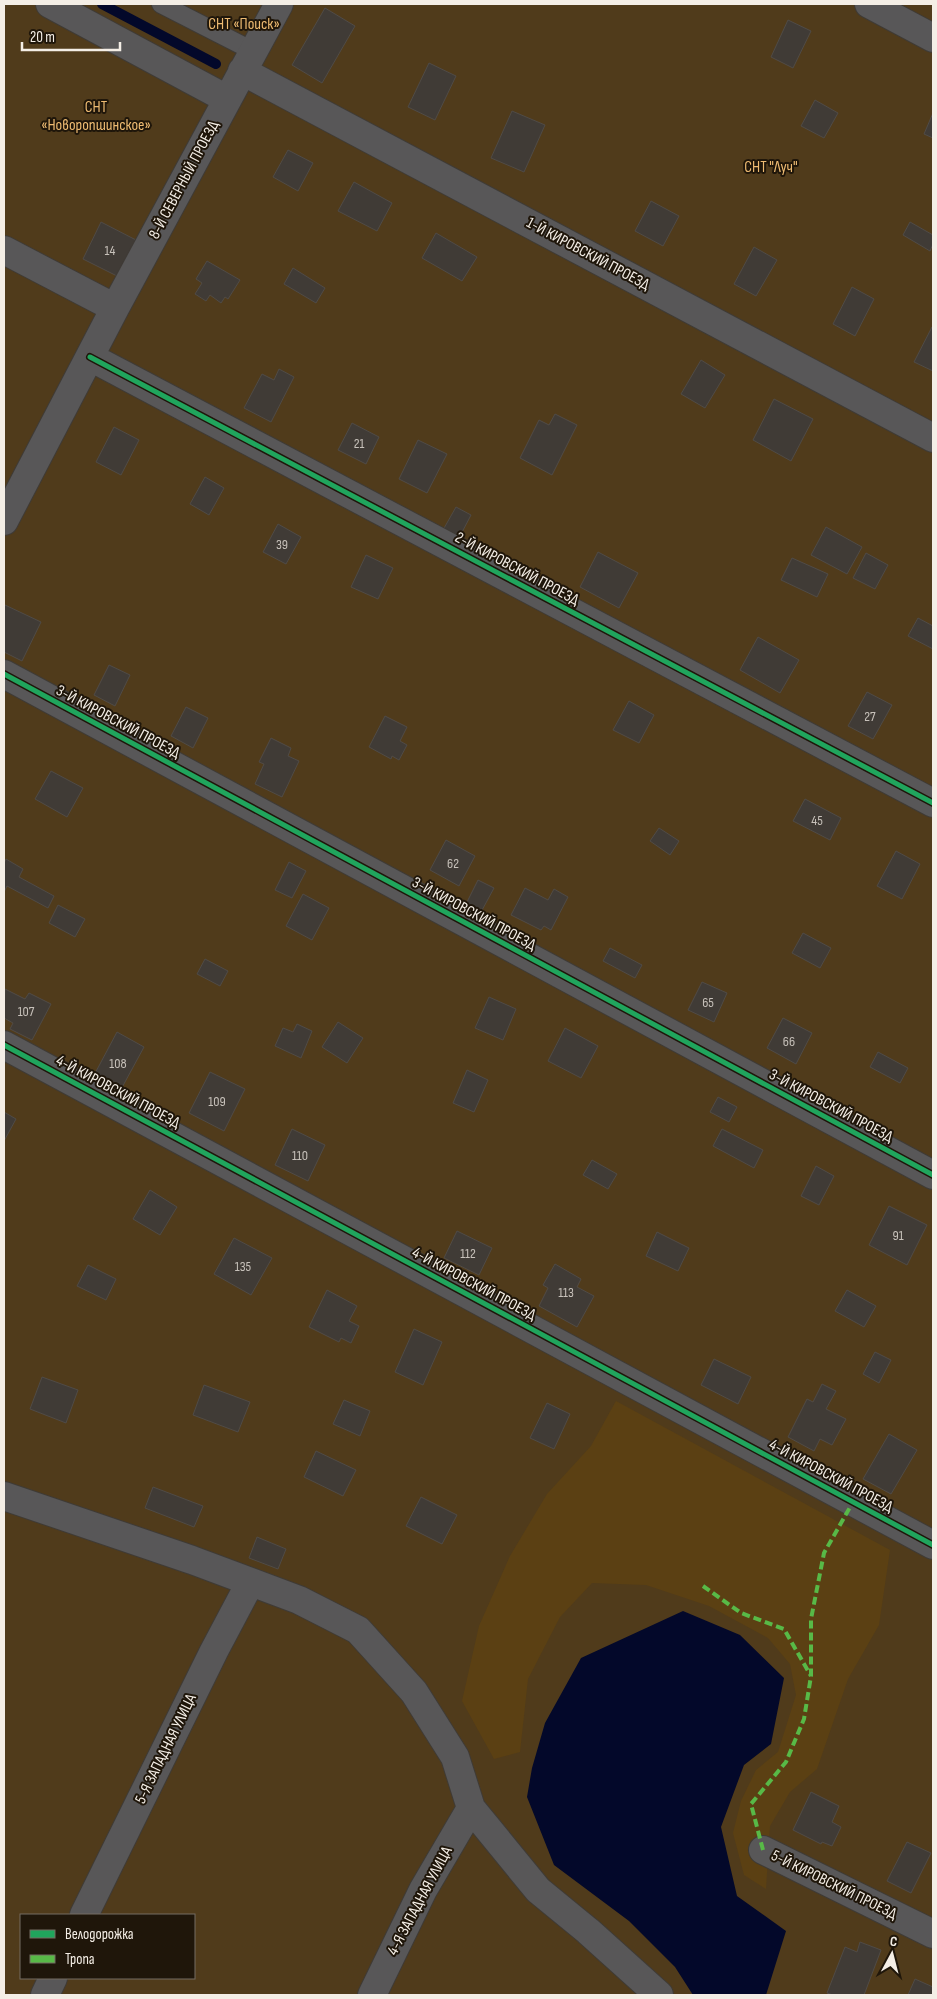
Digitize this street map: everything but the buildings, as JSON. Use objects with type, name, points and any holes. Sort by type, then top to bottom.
[{"type":"street","points":[[50,4],[227,99]]},
{"type":"street","name":"8-Й СЕВЕРНЫЙ ПРОЕЗД","points":[[4,521],[115,308],[278,4]]},
{"type":"street","points":[[869,4],[933,38]]},
{"type":"street","name":"1-Й КИРОВСКИЙ ПРОЕЗД","points":[[248,61],[933,438]]},
{"type":"street","points":[[4,250],[115,308]]},
{"type":"street","name":"2-Й КИРОВСКИЙ ПРОЕЗД","points":[[90,356],[933,803]]},
{"type":"street","name":"3-Й КИРОВСКИЙ ПРОЕЗД","points":[[4,674],[933,1175]]},
{"type":"street","name":"4-Й КИРОВСКИЙ ПРОЕЗД","points":[[4,1045],[933,1546]]},
{"type":"street","points":[[4,1496],[174,1554],[299,1600],[358,1630],[414,1692],[455,1757],[471,1808],[538,1890],[588,1931],[659,1995]]},
{"type":"street","name":"5-Я ЗАПАДНАЯ УЛИЦА","points":[[84,1914],[214,1651],[250,1583]]},
{"type":"street","name":"4-Я ЗАПАДНАЯ УЛИЦА","points":[[372,1995],[423,1890],[471,1808]]},
{"type":"street","name":"5-Й КИРОВСКИЙ ПРОЕЗД","points":[[763,1850],[933,1934]]},
{"type":"street","points":[[45,1995],[53,1979]]},
{"type":"lane","points":[[161,4],[248,61]]},
{"type":"green space","points":[[4,4],[933,4],[933,1995],[4,1995]]},
{"type":"shaded area","points":[[616,1401],[890,1550],[879,1625],[848,1679],[817,1769],[790,1792],[770,1826],[766,1889],[744,1875],[733,1833],[741,1801],[756,1770],[778,1752],[796,1695],[790,1664],[768,1638],[709,1606],[646,1585],[592,1583],[560,1617],[528,1679],[520,1752],[494,1759],[462,1701],[479,1626],[510,1556],[547,1494],[591,1446]]},
{"type":"water","points":[[683,1611],[740,1635],[784,1678],[771,1744],[744,1765],[721,1827],[737,1896],[786,1931],[766,1995],[693,1995],[675,1967],[629,1921],[554,1865],[527,1797],[532,1768],[545,1723],[581,1658]]},
{"type":"waterway","points":[[102,4],[216,64]]},
{"type":"marked path","points":[[763,1850],[751,1804],[786,1762],[804,1719],[811,1676],[811,1619],[824,1553],[853,1502]]},
{"type":"marked path","points":[[703,1586],[741,1613],[784,1629],[811,1676]]},
{"type":"cycle path","points":[[90,357],[933,803]]},
{"type":"cycle path","points":[[4,674],[933,1175]]},
{"type":"cycle path","points":[[4,1045],[933,1545]]},
{"type":"park label","name":"СНТ «Поиск»","points":[[244,24]]},
{"type":"park label","name":"СНТ «Новоропшинское»","points":[[96,116]]},
{"type":"park label","name":"СНТ \"Луч\"","points":[[771,167]]}]
